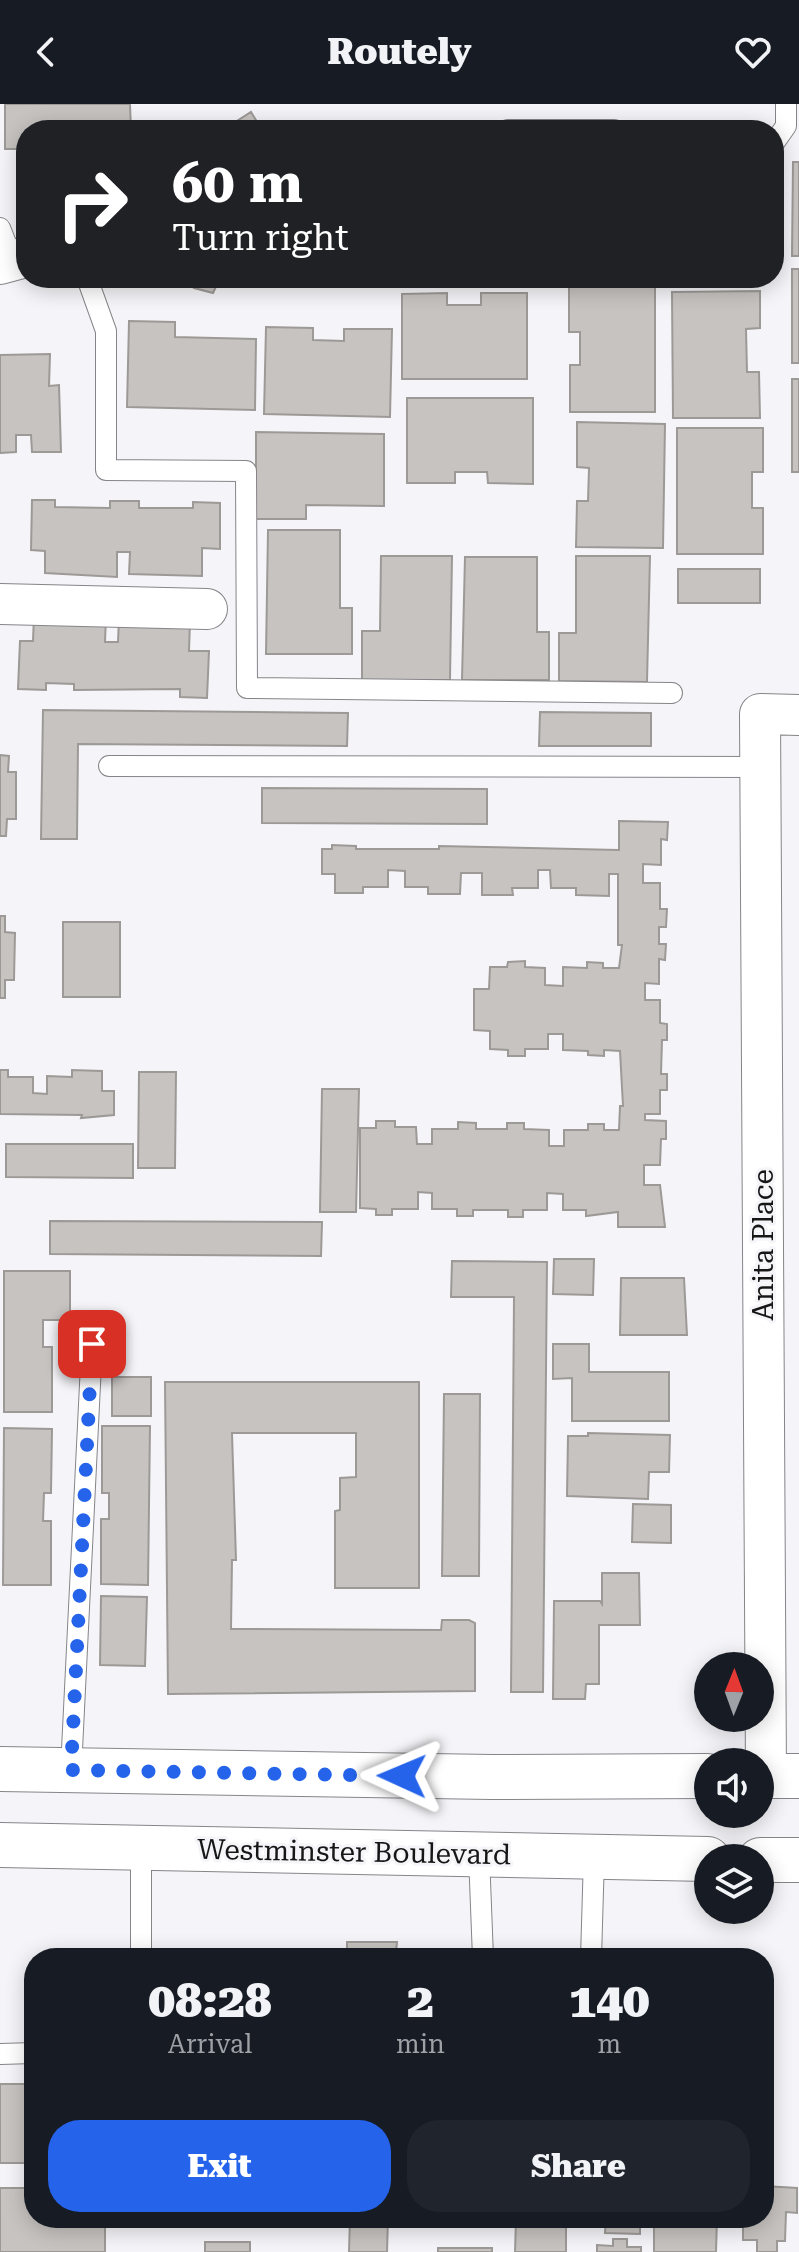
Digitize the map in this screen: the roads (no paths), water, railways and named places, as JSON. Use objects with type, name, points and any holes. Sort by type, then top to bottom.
[{"type":"main road","points":[[0,1769],[492,1777],[694,1776]]},
{"type":"main road","name":"Westminster Boulevard","points":[[0,1845],[694,1859]]},
{"type":"main road","points":[[774,1860],[799,1860]]},
{"type":"street","points":[[0,604],[207,609]]},
{"type":"street","name":"Anita Place","points":[[775,1776],[760,714],[799,715]]},
{"type":"lane","points":[[784,129],[786,104]]},
{"type":"lane","points":[[91,288],[106,331],[106,470],[246,471],[247,688],[672,693]]},
{"type":"lane","points":[[109,766],[760,767]]},
{"type":"lane","points":[[71,1770],[92,1344]]},
{"type":"lane","points":[[141,1848],[141,1948]]},
{"type":"lane","points":[[479,1855],[483,1948]]},
{"type":"lane","points":[[591,1948],[594,1857]]},
{"type":"lane","points":[[0,2054],[24,2053]]}]
